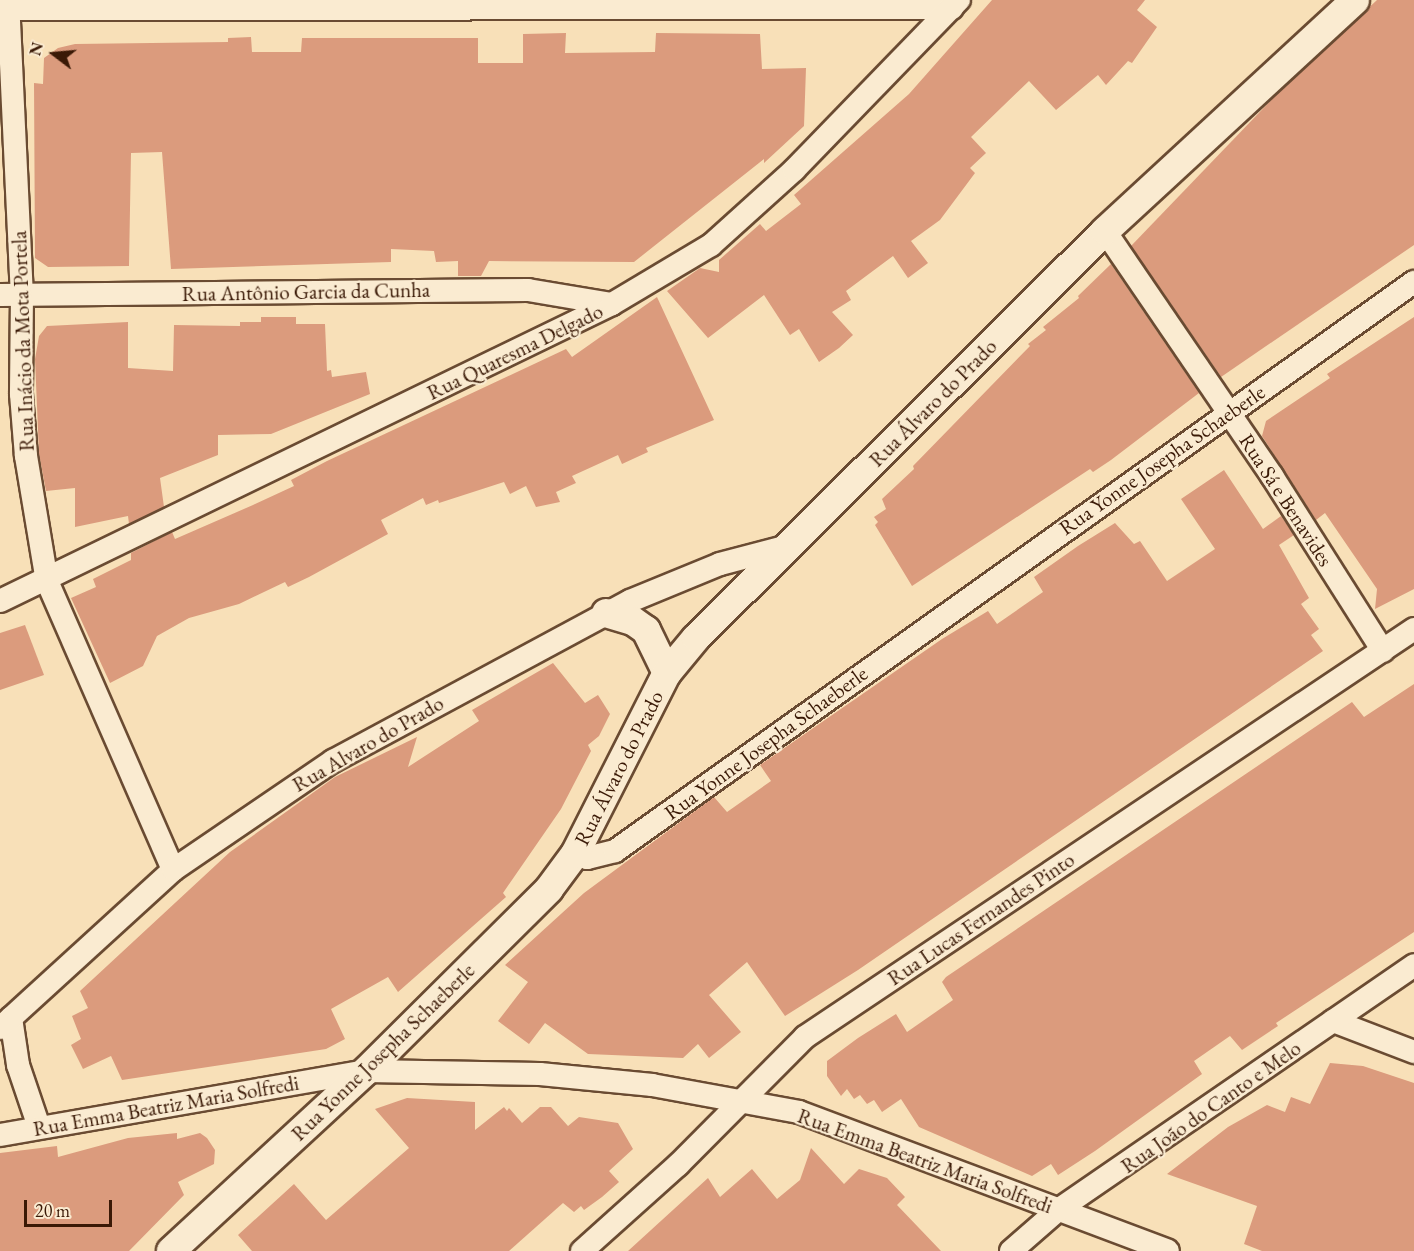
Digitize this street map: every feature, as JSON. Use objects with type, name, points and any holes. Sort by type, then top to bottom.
[{"type":"street","name":"Rua Álvaro do Prado","points":[[575,854],[667,673],[696,638],[1105,231],[1354,0]]},
{"type":"street","points":[[5,6],[956,4]]},
{"type":"street","name":"Rua Quaresma Delgado","points":[[4,593],[47,581],[612,304],[711,245],[794,170],[956,4]]},
{"type":"street","name":"Rua Inácio da Mota Portela","points":[[5,6],[11,295],[26,456],[47,581],[173,870]]},
{"type":"street","name":"Rua Sá e Benavides","points":[[1105,231],[1228,412],[1383,651]]},
{"type":"street","name":"Rua Yonne Josepha Schaeberle","points":[[171,1251],[366,1071],[549,889],[575,854],[587,858],[615,851],[1228,412],[1414,282]]},
{"type":"street","name":"Rua Antônio Garcia da Cunha","points":[[11,295],[528,290],[612,304]]},
{"type":"street","name":"Rua Alvaro do Prado","points":[[5,1023],[173,870],[333,761],[606,613],[720,564],[788,546]]},
{"type":"street","points":[[606,613],[633,621],[646,630],[667,673]]},
{"type":"street","name":"Rua Lucas Fernandes Pinto","points":[[582,1251],[678,1165],[805,1037],[1414,629]]},
{"type":"street","name":"Rua João do Canto e Melo","points":[[1011,1251],[1058,1210],[1101,1184],[1414,965]]},
{"type":"street","points":[[1333,1021],[1414,1052]]},
{"type":"street","points":[[5,1023],[39,1127]]},
{"type":"street","name":"Rua Emma Beatriz Maria Solfredi","points":[[0,1136],[39,1127],[366,1071],[540,1074],[652,1085],[739,1101],[838,1125],[1167,1251]]},
{"type":"building","points":[[992,0],[1145,0],[1137,10],[1157,27],[1132,63],[1128,61],[1106,85],[1098,75],[1056,110],[1029,81],[971,137],[986,153],[970,168],[975,173],[940,220],[911,241],[928,263],[908,278],[893,256],[846,291],[851,300],[832,312],[853,335],[819,362],[799,329],[790,335],[764,295],[708,338],[667,291],[700,268],[719,272],[719,260],[760,224],[766,231],[801,204],[794,195],[909,94]]},
{"type":"building","points":[[1377,0],[1414,0],[1414,245],[1221,377],[1131,246],[1279,92]]},
{"type":"building","points":[[566,33],[565,53],[655,52],[656,33],[760,34],[762,69],[806,68],[804,126],[764,163],[764,159],[634,262],[489,261],[481,276],[458,276],[458,261],[436,262],[434,251],[391,249],[391,262],[171,269],[162,152],[131,153],[129,266],[48,267],[35,258],[34,83],[43,84],[44,58],[58,48],[75,44],[228,42],[228,38],[251,37],[252,52],[301,52],[302,38],[478,38],[478,63],[523,63],[523,34]]},
{"type":"building","points":[[1111,264],[1199,393],[1111,460],[1093,472],[1090,469],[912,586],[875,525],[878,522],[874,517],[886,509],[882,499],[914,469],[913,466],[1030,346],[1028,344],[1046,330],[1043,327],[1079,298],[1078,296]]},
{"type":"building","points":[[657,297],[714,420],[646,448],[648,452],[622,464],[618,455],[572,476],[576,483],[556,492],[560,502],[536,507],[526,486],[510,494],[504,482],[439,503],[438,500],[426,505],[423,498],[381,520],[388,534],[309,577],[288,587],[285,582],[239,604],[189,618],[157,636],[143,666],[110,683],[71,598],[96,587],[93,579],[131,560],[131,553],[172,532],[175,539],[294,486],[291,480],[327,461],[566,349],[572,357]]},
{"type":"building","points":[[261,317],[296,317],[296,324],[325,324],[327,371],[331,370],[332,377],[366,372],[370,394],[271,434],[218,435],[218,455],[160,478],[164,507],[129,524],[128,516],[75,527],[75,488],[46,491],[39,454],[35,359],[39,336],[47,326],[128,322],[128,368],[173,371],[174,325],[240,326],[240,322],[261,322]]},
{"type":"building","points":[[1414,317],[1414,589],[1375,609],[1377,589],[1325,513],[1316,520],[1262,436],[1266,421],[1330,378],[1327,374]]},
{"type":"building","points":[[1224,470],[1263,529],[1281,516],[1294,535],[1279,545],[1309,598],[1301,604],[1319,629],[1311,635],[1323,651],[858,970],[785,1016],[747,962],[709,995],[741,1032],[709,1058],[698,1044],[683,1058],[588,1054],[545,1023],[529,1044],[498,1021],[528,982],[505,965],[584,893],[714,797],[727,812],[771,781],[760,765],[942,639],[988,611],[997,624],[1043,592],[1034,577],[1078,546],[1115,523],[1134,544],[1140,541],[1167,581],[1215,549],[1181,499]]},
{"type":"building","points":[[25,625],[44,675],[0,690],[0,633]]},
{"type":"building","points":[[553,663],[585,703],[598,695],[610,714],[599,736],[588,745],[591,751],[561,809],[503,893],[506,897],[398,992],[388,977],[331,1009],[345,1039],[326,1049],[122,1080],[111,1056],[83,1069],[71,1045],[81,1039],[72,1016],[88,1008],[80,991],[230,852],[335,777],[417,737],[408,767],[479,721],[472,710]]},
{"type":"building","points":[[1414,684],[1414,932],[1276,1023],[1278,1026],[1242,1050],[1230,1036],[1194,1061],[1202,1074],[1095,1151],[1058,1175],[1051,1164],[1032,1176],[919,1127],[901,1099],[882,1112],[874,1100],[867,1104],[860,1095],[854,1099],[847,1089],[841,1096],[827,1076],[827,1061],[858,1038],[896,1014],[907,1032],[953,1000],[942,982],[946,977],[1352,702],[1364,717]]},
{"type":"building","points":[[1330,1063],[1363,1066],[1414,1083],[1414,1251],[1262,1251],[1244,1244],[1257,1206],[1167,1174],[1228,1127],[1267,1105],[1285,1112],[1291,1097],[1310,1104]]},
{"type":"building","points":[[407,1098],[475,1102],[475,1130],[504,1107],[507,1111],[509,1108],[522,1123],[540,1107],[551,1107],[568,1126],[579,1117],[618,1123],[633,1149],[609,1171],[619,1182],[602,1197],[584,1210],[581,1206],[574,1212],[563,1203],[509,1251],[252,1251],[238,1235],[294,1184],[326,1220],[409,1148],[375,1109]]},
{"type":"building","points":[[177,1133],[177,1139],[200,1133],[207,1138],[215,1150],[214,1164],[178,1182],[184,1195],[129,1251],[0,1251],[0,1153],[57,1146],[58,1157],[128,1138]]},
{"type":"building","points":[[811,1148],[844,1184],[859,1169],[887,1178],[905,1197],[897,1205],[941,1251],[628,1251],[708,1178],[720,1197],[752,1169],[777,1199],[800,1180]]}]
